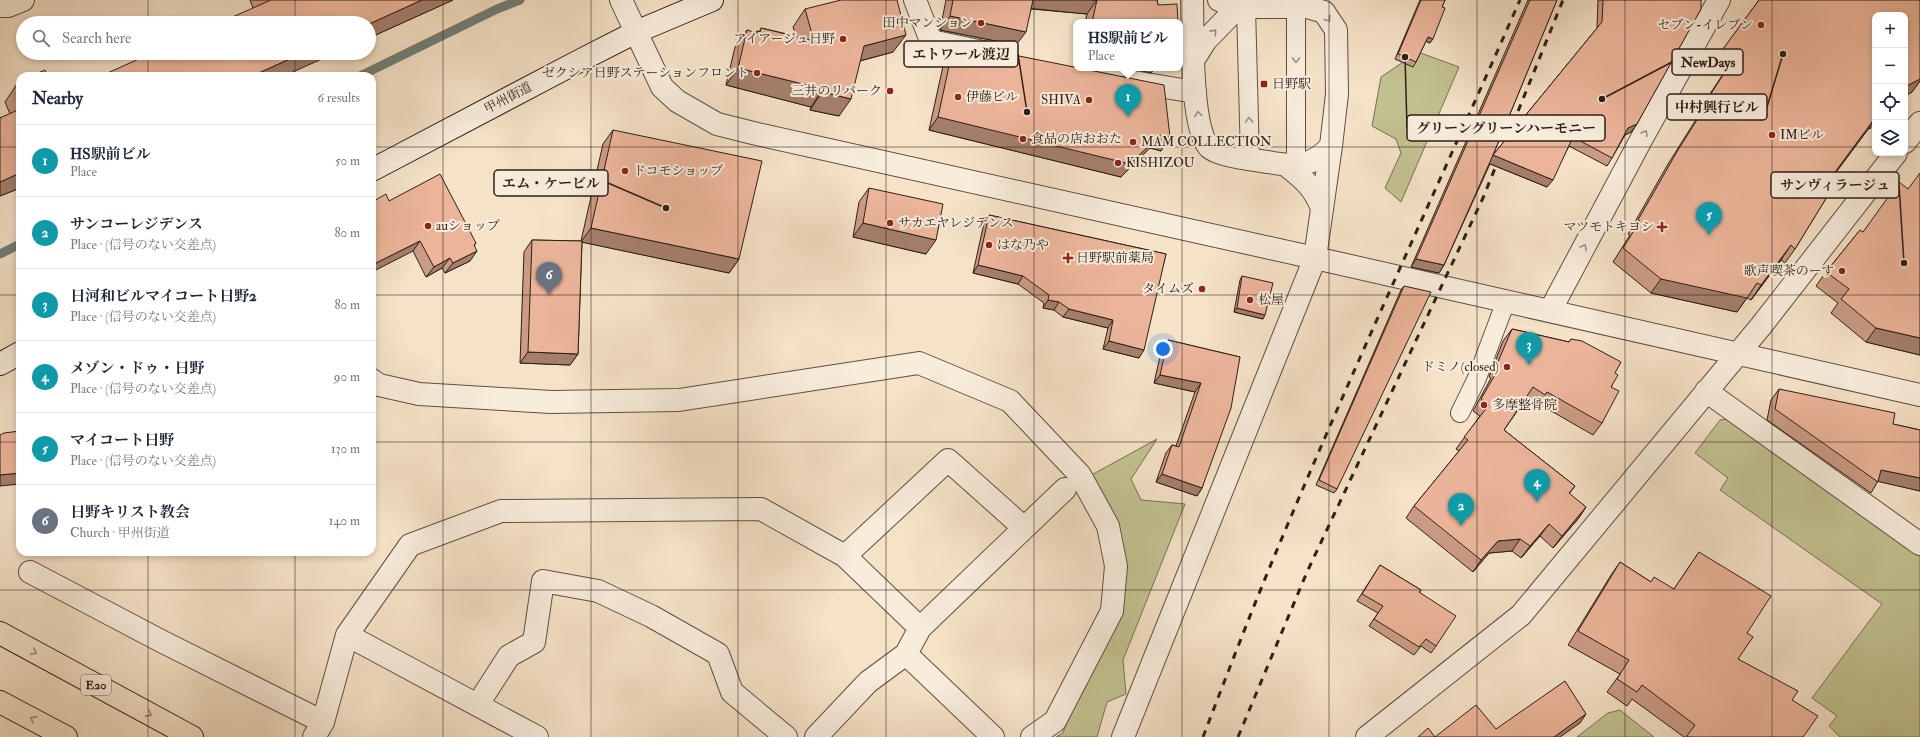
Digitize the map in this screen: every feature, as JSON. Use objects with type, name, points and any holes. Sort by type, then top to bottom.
[{"type":"highway","name":"E20","points":[[0,633],[192,737]]},
{"type":"highway","points":[[0,702],[66,737]]},
{"type":"street","points":[[0,6],[8,6],[23,0]]},
{"type":"street","points":[[621,0],[662,87],[678,101],[717,124],[772,138],[1315,258],[1920,396]]},
{"type":"street","name":"甲州街道","points":[[376,168],[636,32],[712,0]]},
{"type":"street","points":[[915,0],[931,41],[1000,55]]},
{"type":"street","points":[[1192,0],[1195,92],[1202,135],[1210,148],[1225,154],[1292,166],[1309,164],[1322,156],[1331,146]]},
{"type":"street","points":[[1550,311],[1719,0]]},
{"type":"street","points":[[1123,737],[1315,258],[1337,94],[1336,30],[1324,12],[1307,7],[1234,5],[1206,40],[1194,59]]},
{"type":"street","points":[[1115,78],[1195,92]]},
{"type":"street","points":[[1908,138],[1920,123]]},
{"type":"street","points":[[1367,737],[1521,615],[1737,354],[1894,156]]},
{"type":"street","points":[[1292,166],[1316,193],[1322,208]]},
{"type":"street","points":[[0,364],[16,356]]},
{"type":"street","points":[[376,383],[379,385],[419,394],[536,401],[679,400],[919,363],[1010,401],[1080,475],[1108,526],[1116,566],[1112,610],[1055,721],[1032,737]]},
{"type":"street","points":[[1706,391],[1920,544]]},
{"type":"street","points":[[845,556],[948,460],[1024,528]]},
{"type":"street","points":[[816,737],[868,682],[906,654],[920,628],[1065,489]]},
{"type":"street","points":[[30,572],[161,641],[317,732],[347,635],[410,545],[501,511],[761,509],[845,556],[920,628]]},
{"type":"street","points":[[478,704],[509,656],[534,642],[543,581],[598,591],[651,616],[718,654],[732,692],[786,737]]},
{"type":"street","points":[[347,635],[537,737]]},
{"type":"street","points":[[906,654],[993,737]]},
{"type":"lane","points":[[1234,5],[1250,159]]},
{"type":"lane","points":[[1292,166],[1296,7]]},
{"type":"lane","points":[[1460,413],[1477,378],[1506,301]]},
{"type":"green space","points":[[1418,52],[1459,67],[1401,202],[1385,188],[1401,153],[1396,139],[1372,126],[1381,77]]},
{"type":"green space","points":[[1735,418],[1920,551],[1920,737],[1840,737],[1829,726],[1837,716],[1812,698],[1882,604],[1720,490],[1728,478],[1695,453],[1720,420]]},
{"type":"green space","points":[[1157,439],[1131,479],[1141,500],[1185,504],[1123,660],[1126,694],[1107,702],[1097,737],[1056,737],[1063,733],[1121,574],[1088,477]]},
{"type":"green space","points":[[1620,710],[1654,737],[1577,737],[1608,713]]},
{"type":"building","points":[[271,0],[422,0],[376,21],[376,16],[235,16]]},
{"type":"building","points":[[841,0],[897,0],[906,35],[864,46],[851,99],[822,92],[823,89],[738,68],[747,30],[757,33],[757,31],[760,32],[761,28],[814,41],[805,9]]},
{"type":"building","points":[[953,0],[1033,0],[1026,32],[950,16]]},
{"type":"building","points":[[1097,0],[1157,0],[1158,5],[1177,4],[1178,19],[1093,19]]},
{"type":"building","points":[[1421,0],[1445,0],[1442,7],[1445,8],[1433,39],[1428,37],[1416,62],[1398,54]]},
{"type":"building","points":[[1530,0],[1557,0],[1493,155],[1444,265],[1416,259]]},
{"type":"building","points":[[1603,0],[1701,0],[1701,9],[1637,124],[1628,128],[1612,158],[1573,137],[1553,180],[1493,155],[1602,22]]},
{"type":"building","points":[[1759,0],[1920,0],[1920,79],[1908,85],[1908,12],[1872,12],[1872,122],[1824,187],[1830,192],[1795,249],[1791,245],[1761,285],[1757,283],[1747,298],[1661,279],[1623,248],[1640,221],[1638,220],[1678,150],[1712,96],[1710,95],[1735,57],[1723,49]]},
{"type":"building","points":[[954,43],[1073,67],[1073,71],[1094,71],[1164,85],[1170,137],[1160,135],[1130,164],[938,117]]},
{"type":"building","points":[[136,60],[287,60],[261,72],[110,72]]},
{"type":"building","points":[[16,111],[16,175],[0,182],[0,118]]},
{"type":"building","points":[[613,130],[762,161],[739,259],[591,228]]},
{"type":"building","points":[[1920,173],[1920,338],[1876,328],[1841,299],[1849,289],[1826,272],[1860,230],[1863,232],[1899,182],[1908,189]]},
{"type":"building","points":[[440,174],[476,243],[474,245],[477,251],[453,263],[450,258],[434,267],[420,241],[376,263],[376,200],[386,194],[389,201]]},
{"type":"building","points":[[869,188],[943,204],[936,240],[863,223]]},
{"type":"building","points":[[989,215],[1166,254],[1144,350],[1109,341],[1113,320],[1069,309],[1059,302],[1048,300],[1049,295],[1023,276],[978,265]]},
{"type":"building","points":[[532,240],[582,241],[578,354],[528,352]]},
{"type":"building","points":[[1242,276],[1273,283],[1265,315],[1237,308]]},
{"type":"building","points":[[1404,286],[1431,292],[1337,489],[1319,480]]},
{"type":"building","points":[[1512,329],[1569,342],[1571,339],[1582,341],[1621,362],[1615,373],[1618,375],[1611,387],[1619,391],[1602,423],[1547,392],[1545,395],[1533,387],[1504,430],[1575,486],[1569,493],[1586,507],[1562,536],[1549,524],[1530,546],[1520,539],[1498,541],[1481,560],[1414,506],[1468,440],[1464,437],[1489,405],[1481,399],[1500,366],[1497,364]]},
{"type":"building","points":[[1168,340],[1240,357],[1231,408],[1202,488],[1162,474],[1172,445],[1179,447],[1201,383],[1160,375]]},
{"type":"building","points":[[1779,389],[1895,413],[1893,424],[1920,430],[1920,478],[1881,470],[1878,482],[1775,409]]},
{"type":"building","points":[[16,432],[16,473],[0,475],[0,435]]},
{"type":"building","points":[[1699,552],[1771,596],[1747,633],[1753,637],[1738,659],[1798,691],[1792,700],[1818,716],[1803,737],[1689,737],[1687,736],[1695,725],[1642,685],[1637,692],[1617,679],[1629,660],[1578,631],[1620,562],[1651,582],[1654,577],[1674,589]]},
{"type":"building","points":[[1380,565],[1421,590],[1419,592],[1456,616],[1436,646],[1426,639],[1419,647],[1374,619],[1383,606],[1362,594]]},
{"type":"building","points":[[1565,681],[1586,714],[1554,737],[1435,737],[1476,705],[1496,729]]},
{"type":"building","points":[[1428,728],[1435,737],[1418,737]]},
{"type":"waterway","points":[[368,72],[497,9],[520,0]]},
{"type":"waterway","points":[[0,254],[16,246]]},
{"type":"railway","points":[[1203,737],[1274,557],[1304,487],[1364,348],[1520,0]]},
{"type":"railway","points":[[1238,737],[1307,572],[1483,198],[1563,0]]},
{"type":"place","name":"田中マンション","points":[[981,23]]},
{"type":"place","name":"セブン-イレブン","points":[[1761,25]]},
{"type":"place","name":"アイアージュ日野","points":[[843,39]]},
{"type":"place","name":"中村興行ビル","points":[[1783,54]]},
{"type":"place","name":"グリーングリーンハーモニー","points":[[1405,57]]},
{"type":"place","name":"ゼクシア日野ステーションフロント","points":[[757,73]]},
{"type":"place","name":"日野駅","points":[[1264,84]]},
{"type":"place","name":"三井のリパーク","points":[[890,91]]},
{"type":"place","name":"伊藤ビル","points":[[958,97]]},
{"type":"place","name":"NewDays","points":[[1602,99]]},
{"type":"place","name":"SHIVA","points":[[1089,100]]},
{"type":"place","name":"エトワール渡辺","points":[[1027,112]]},
{"type":"place","name":"HS駅前ビル","points":[[1128,117]]},
{"type":"place","name":"IMビル","points":[[1772,135]]},
{"type":"place","name":"食品の店おおた","points":[[1023,139]]},
{"type":"place","name":"MAM COLLECTION","points":[[1133,142]]},
{"type":"place","name":"KISHIZOU","points":[[1118,163]]},
{"type":"place","name":"ドコモショップ","points":[[625,171]]},
{"type":"place","name":"エム・ケービル","points":[[666,208]]},
{"type":"place","name":"サカエヤレジデンス","points":[[890,223]]},
{"type":"place","name":"auショップ","points":[[428,226]]},
{"type":"place","name":"マツモトキヨシ","points":[[1662,227]]},
{"type":"place","name":"マイコート日野","points":[[1709,235]]},
{"type":"place","name":"はな乃や","points":[[989,245]]},
{"type":"place","name":"日野駅前薬局","points":[[1068,258]]},
{"type":"place","name":"サンヴィラージュ","points":[[1904,263]]},
{"type":"place","name":"歌声喫茶のーす","points":[[1842,271]]},
{"type":"place","name":"タイムズ","points":[[1202,289]]},
{"type":"place","name":"日野キリスト教会","points":[[549,295]]},
{"type":"place","name":"松屋","points":[[1250,300]]},
{"type":"place","name":"日河和ビルマイコート日野2","points":[[1529,365]]},
{"type":"place","name":"ドミノ(closed)","points":[[1507,367]]},
{"type":"place","name":"多摩整骨院","points":[[1484,405]]},
{"type":"place","name":"メゾン・ドゥ・日野","points":[[1537,502]]},
{"type":"place","name":"サンコーレジデンス","points":[[1461,526]]}]
